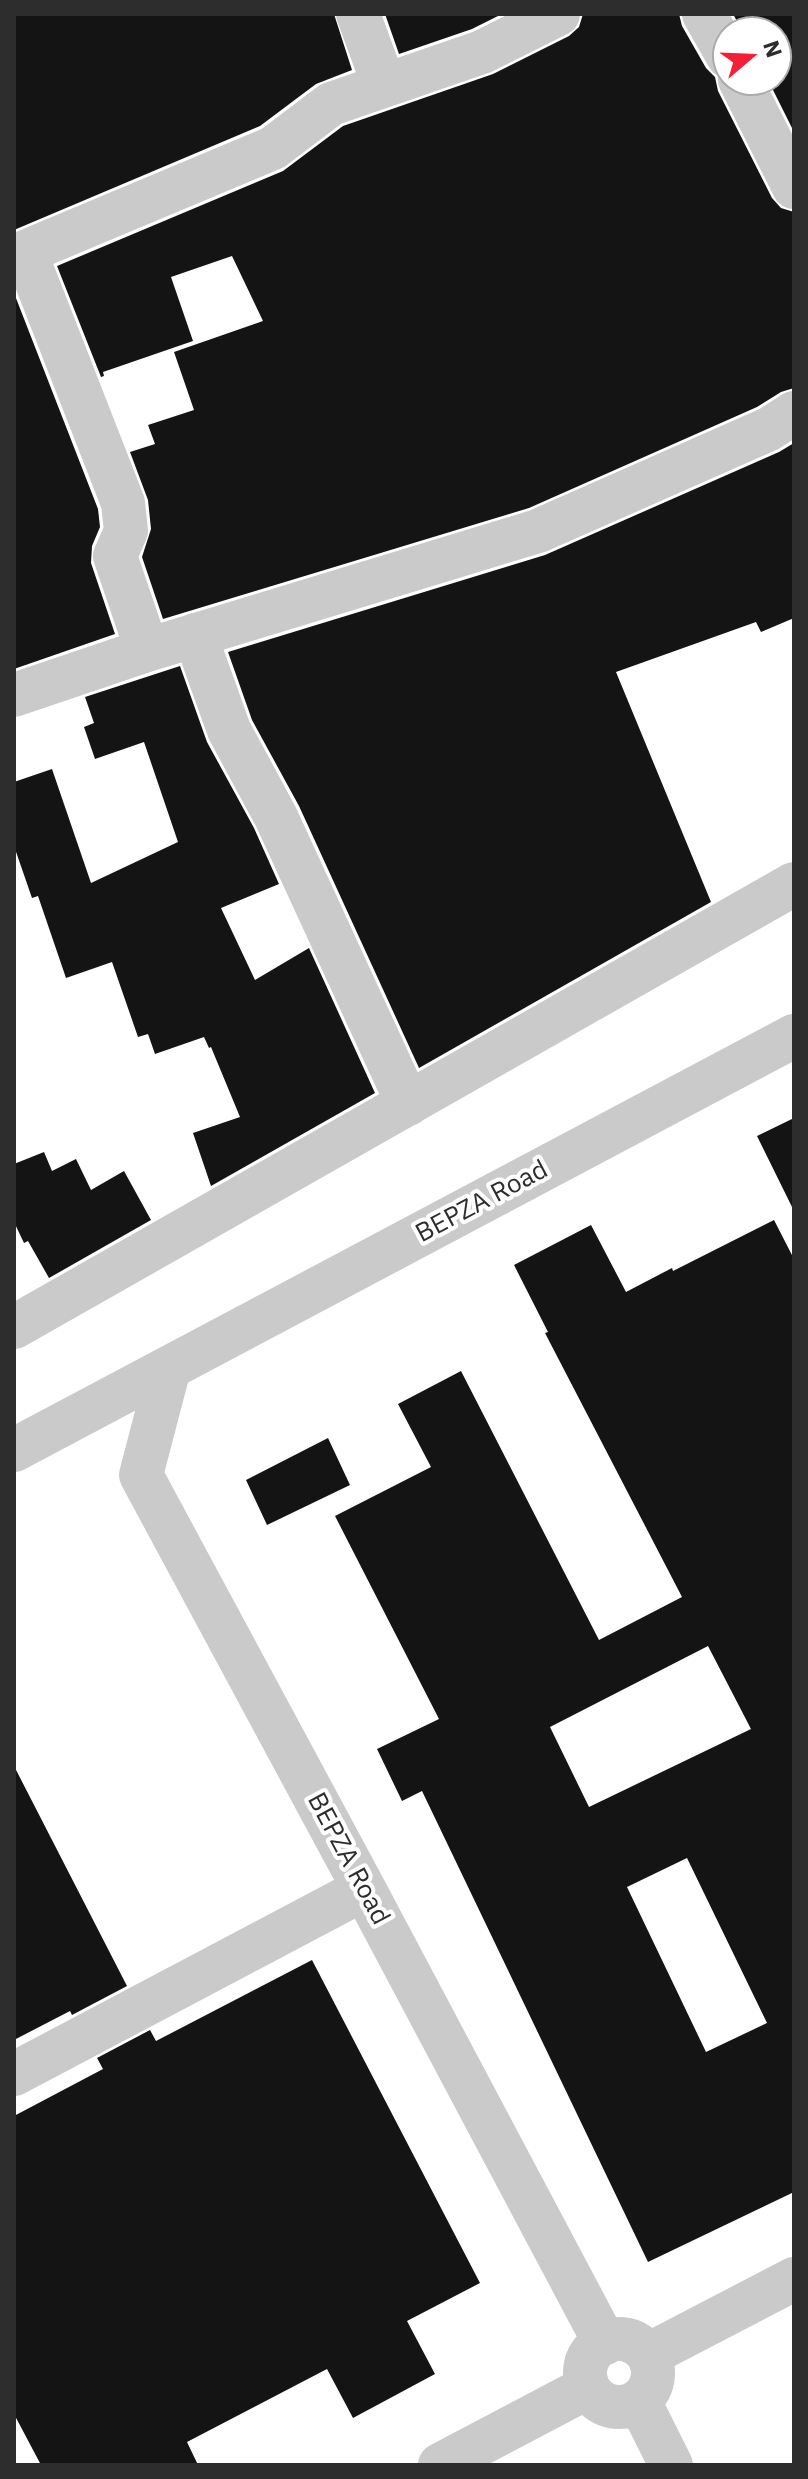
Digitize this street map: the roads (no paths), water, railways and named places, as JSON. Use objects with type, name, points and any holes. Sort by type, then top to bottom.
[{"type":"street","points":[[358,14],[384,85]]},
{"type":"street","points":[[147,650],[115,556],[126,531],[123,503],[20,239],[273,148],[331,104],[482,52],[558,14]]},
{"type":"street","points":[[748,96],[794,187]]},
{"type":"street","points":[[14,695],[147,650],[538,531],[769,429],[794,413]]},
{"type":"street","points":[[195,635],[229,730],[276,817],[408,1104]]},
{"type":"street","points":[[14,1327],[794,884]]},
{"type":"street","name":"BEPZA Road","points":[[14,1450],[794,1036]]},
{"type":"street","name":"BEPZA Road","points":[[169,1368],[141,1475],[605,2343]]},
{"type":"street","points":[[14,2074],[364,1889]]},
{"type":"street","points":[[648,2355],[794,2279]]},
{"type":"street","points":[[622,2338],[634,2342],[648,2355],[653,2370],[652,2382],[639,2401],[628,2406],[604,2404],[588,2387],[586,2363],[591,2353],[605,2343],[622,2338]]},
{"type":"street","points":[[440,2465],[588,2387]]},
{"type":"street","points":[[639,2401],[671,2465]]}]
